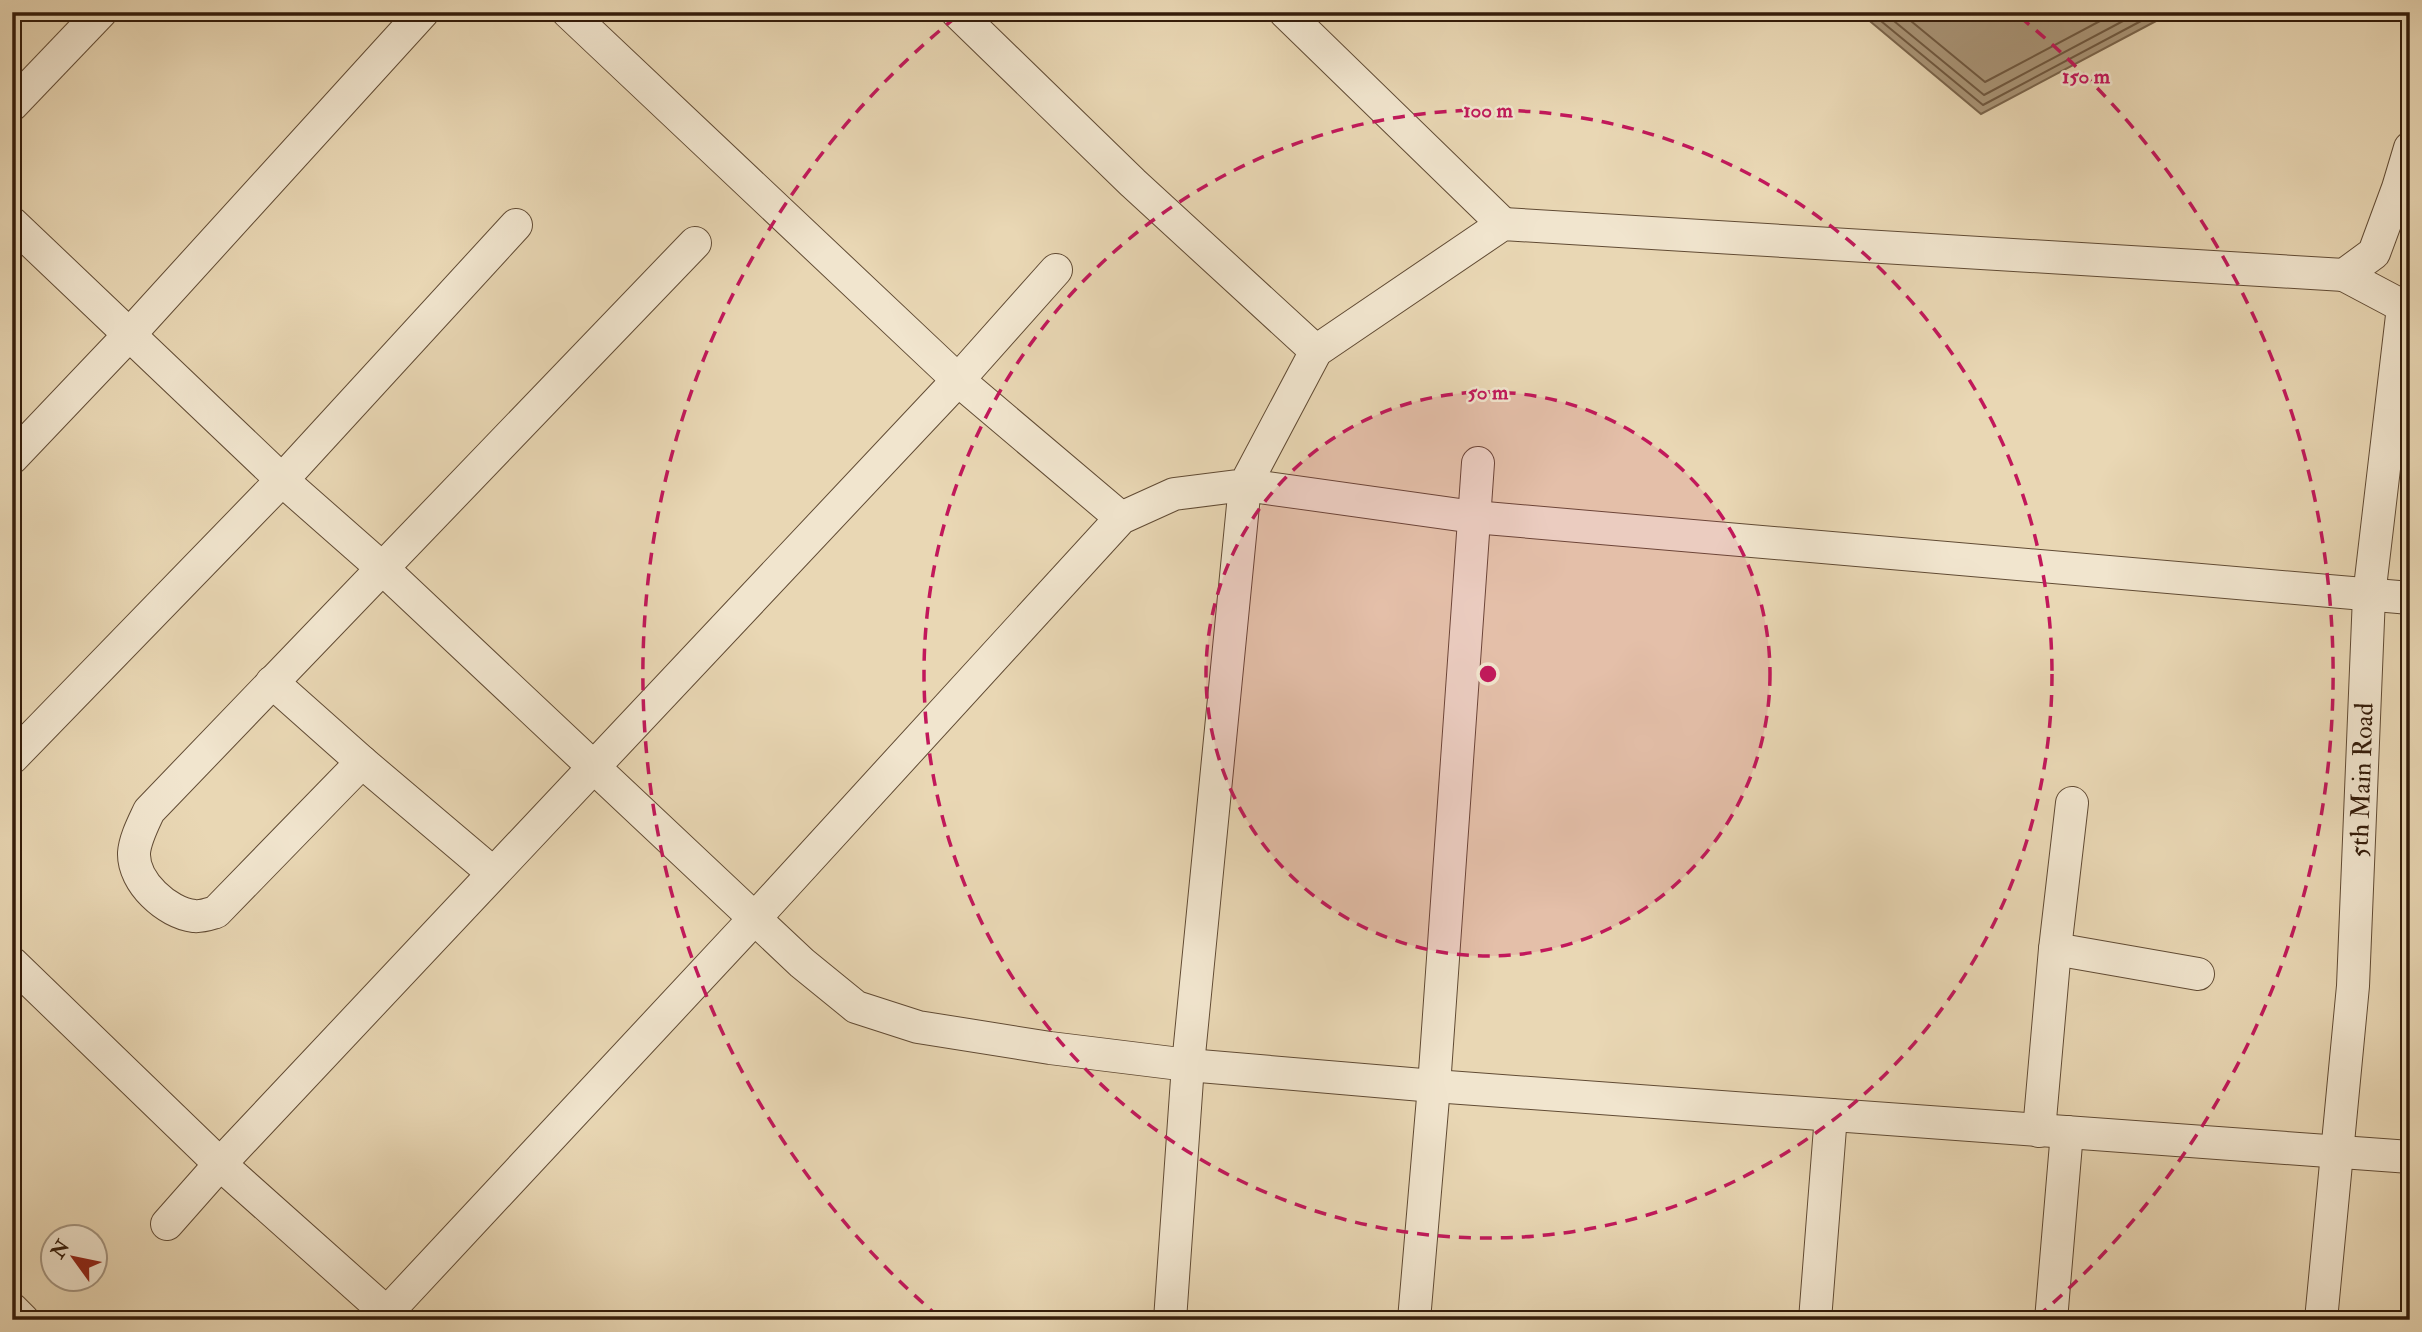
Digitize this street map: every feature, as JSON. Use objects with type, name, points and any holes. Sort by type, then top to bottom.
[{"type":"street","points":[[12,105],[101,12]]},
{"type":"street","points":[[12,458],[130,334],[424,12]]},
{"type":"street","points":[[568,12],[958,380],[1121,518]]},
{"type":"street","points":[[957,12],[1133,183],[1316,351]]},
{"type":"street","points":[[1285,12],[1503,225]]},
{"type":"street","points":[[1170,1320],[1188,1065],[1245,485],[1316,351],[1503,225],[2344,275],[2374,253],[2410,148]]},
{"type":"street","points":[[12,223],[282,480],[382,568],[802,963],[856,1007],[918,1027],[1050,1048],[1188,1065],[1434,1087],[2410,1157]]},
{"type":"street","points":[[12,758],[282,480],[516,225]]},
{"type":"street","points":[[362,762],[216,912],[197,917],[176,912],[138,876],[134,854],[138,836],[149,811],[695,243]]},
{"type":"street","points":[[167,1224],[593,765],[958,380],[1056,270]]},
{"type":"street","name":"5th Main Road","points":[[2321,1320],[2353,986],[2369,596],[2406,309],[2344,275]]},
{"type":"street","points":[[1414,1320],[1434,1087],[1478,463]]},
{"type":"street","points":[[12,963],[220,1164],[384,1316],[755,918],[1121,518],[1174,494],[1245,485],[1474,517],[2410,598]]},
{"type":"street","points":[[272,682],[493,873]]},
{"type":"street","points":[[2051,1320],[2055,949],[2072,803]]},
{"type":"street","points":[[2055,949],[2198,974]]},
{"type":"street","points":[[1815,1320],[1831,1115]]},
{"type":"street","points":[[12,1309],[23,1320]]},
{"type":"water","points":[[1859,12],[2173,12],[1981,114]]}]
